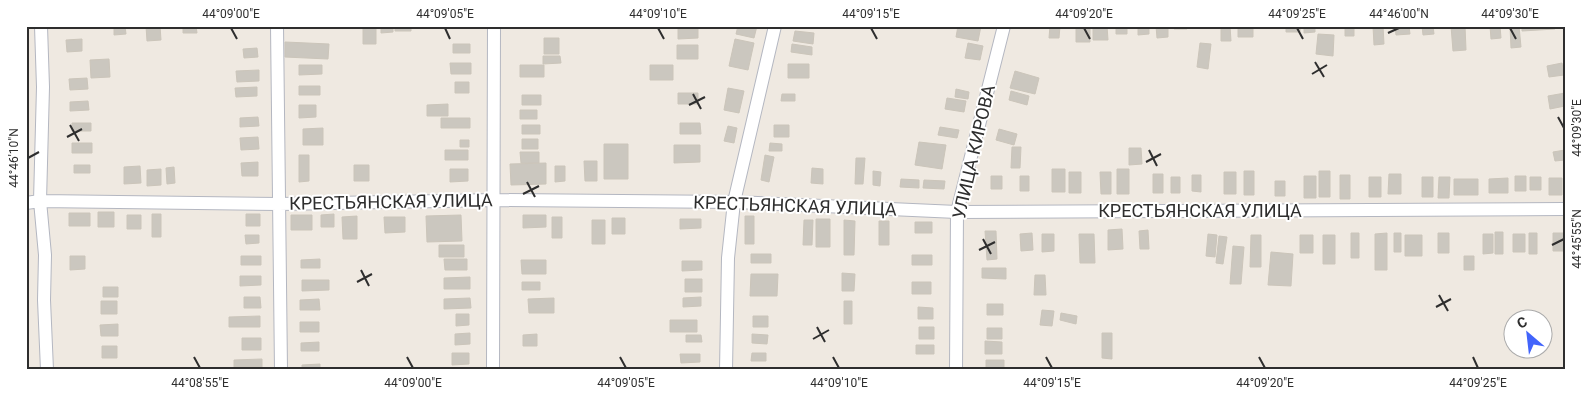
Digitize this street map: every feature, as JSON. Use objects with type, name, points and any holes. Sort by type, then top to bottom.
[{"type":"street","points":[[41,26],[44,87],[40,201],[45,255],[44,300],[47,370]]},
{"type":"street","points":[[277,26],[281,370]]},
{"type":"street","points":[[493,370],[495,200],[494,26]]},
{"type":"street","points":[[726,370],[728,258],[734,202],[775,26]]},
{"type":"street","name":"УЛИЦА КИРОВА","points":[[956,370],[956,212],[1004,26]]},
{"type":"street","name":"КРЕСТЬЯНСКАЯ УЛИЦА","points":[[26,203],[40,201],[279,204],[495,200],[734,202],[956,212],[1565,209]]},
{"type":"building","points":[[114,26],[125,26],[126,34],[114,35]]},
{"type":"building","points":[[146,26],[160,26],[161,40],[147,41]]},
{"type":"building","points":[[183,26],[196,26],[197,33],[183,33]]},
{"type":"building","points":[[363,26],[376,26],[376,44],[363,44]]},
{"type":"building","points":[[381,26],[393,26],[393,32],[381,33]]},
{"type":"building","points":[[395,26],[411,26],[411,31],[395,31]]},
{"type":"building","points":[[738,26],[757,26],[754,38],[736,34]]},
{"type":"building","points":[[958,26],[981,26],[978,41],[956,37]]},
{"type":"building","points":[[1050,26],[1060,26],[1059,38],[1049,38]]},
{"type":"building","points":[[1076,26],[1090,26],[1090,42],[1076,42]]},
{"type":"building","points":[[1093,26],[1107,26],[1108,40],[1093,40]]},
{"type":"building","points":[[1116,26],[1127,26],[1127,34],[1116,34]]},
{"type":"building","points":[[1138,26],[1149,26],[1149,34],[1138,35]]},
{"type":"building","points":[[1156,26],[1168,26],[1168,37],[1157,38]]},
{"type":"building","points":[[1174,26],[1187,26],[1187,29],[1174,29]]},
{"type":"building","points":[[1221,26],[1230,26],[1231,41],[1221,41]]},
{"type":"building","points":[[1238,26],[1253,26],[1253,37],[1238,37]]},
{"type":"building","points":[[1286,26],[1300,26],[1300,32],[1286,32]]},
{"type":"building","points":[[1304,26],[1315,26],[1315,32],[1304,33]]},
{"type":"building","points":[[1345,26],[1354,26],[1354,36],[1345,36]]},
{"type":"building","points":[[1373,26],[1383,26],[1384,44],[1374,45]]},
{"type":"building","points":[[1395,26],[1409,26],[1410,34],[1396,35]]},
{"type":"building","points":[[1422,26],[1433,26],[1434,34],[1423,35]]},
{"type":"building","points":[[1451,26],[1465,26],[1466,50],[1453,51]]},
{"type":"building","points":[[1490,26],[1500,26],[1501,38],[1491,39]]},
{"type":"building","points":[[1510,26],[1519,26],[1521,47],[1511,48]]},
{"type":"building","points":[[1522,26],[1554,26],[1555,29],[1522,31]]},
{"type":"building","points":[[678,29],[698,29],[698,38],[678,39]]},
{"type":"building","points":[[795,31],[814,33],[813,44],[793,41]]},
{"type":"building","points":[[1318,34],[1334,35],[1333,56],[1316,54]]},
{"type":"building","points":[[544,38],[559,38],[559,54],[544,54]]},
{"type":"building","points":[[82,39],[82,51],[67,52],[66,40]]},
{"type":"building","points":[[735,39],[754,43],[748,70],[729,66]]},
{"type":"building","points":[[285,42],[329,44],[328,59],[285,57]]},
{"type":"building","points":[[968,43],[983,46],[980,60],[965,58]]},
{"type":"building","points":[[1200,43],[1211,44],[1208,69],[1197,67]]},
{"type":"building","points":[[453,44],[470,44],[470,53],[453,53]]},
{"type":"building","points":[[792,44],[812,47],[812,55],[791,52]]},
{"type":"building","points":[[677,45],[698,45],[698,59],[677,59]]},
{"type":"building","points":[[257,48],[258,57],[244,58],[243,49]]},
{"type":"building","points":[[543,56],[560,56],[561,63],[543,64]]},
{"type":"building","points":[[109,59],[110,77],[91,78],[90,60]]},
{"type":"building","points":[[450,63],[471,63],[471,74],[451,74]]},
{"type":"building","points":[[1562,63],[1564,75],[1549,77],[1547,66]]},
{"type":"building","points":[[788,64],[809,64],[809,78],[788,78]]},
{"type":"building","points":[[299,65],[322,65],[322,74],[299,75]]},
{"type":"building","points":[[520,65],[544,65],[544,77],[520,77]]},
{"type":"building","points":[[650,65],[673,65],[673,80],[650,80]]},
{"type":"building","points":[[259,70],[259,81],[237,82],[236,71]]},
{"type":"building","points":[[1015,71],[1039,78],[1035,94],[1010,88]]},
{"type":"building","points":[[87,78],[88,89],[70,90],[69,79]]},
{"type":"building","points":[[455,82],[469,82],[469,93],[455,93]]},
{"type":"building","points":[[299,86],[320,86],[320,95],[299,95]]},
{"type":"building","points":[[257,87],[257,96],[236,97],[235,88]]},
{"type":"building","points":[[728,88],[744,91],[739,113],[724,110]]},
{"type":"building","points":[[956,89],[969,92],[968,99],[955,97]]},
{"type":"building","points":[[1011,91],[1029,96],[1027,105],[1009,100]]},
{"type":"building","points":[[678,93],[698,93],[698,104],[678,104]]},
{"type":"building","points":[[1565,93],[1565,106],[1550,109],[1548,96]]},
{"type":"building","points":[[782,94],[795,94],[795,101],[781,101]]},
{"type":"building","points":[[522,95],[541,95],[541,105],[522,105]]},
{"type":"building","points":[[947,98],[966,101],[964,112],[945,109]]},
{"type":"building","points":[[88,101],[89,110],[70,111],[70,102]]},
{"type":"building","points":[[448,104],[448,116],[427,116],[427,105]]},
{"type":"building","points":[[299,105],[316,105],[316,117],[299,118]]},
{"type":"building","points":[[520,110],[537,110],[537,119],[520,119]]},
{"type":"building","points":[[258,117],[259,126],[240,127],[240,118]]},
{"type":"building","points":[[441,118],[470,118],[470,128],[441,128]]},
{"type":"building","points":[[72,123],[91,123],[91,131],[72,131]]},
{"type":"building","points":[[680,123],[700,123],[701,134],[680,134]]},
{"type":"building","points":[[522,125],[540,125],[540,134],[522,134]]},
{"type":"building","points":[[774,125],[789,125],[789,137],[774,137]]},
{"type":"building","points":[[728,126],[737,128],[734,143],[724,141]]},
{"type":"building","points":[[940,127],[959,130],[957,138],[938,135]]},
{"type":"building","points":[[323,128],[323,145],[303,145],[303,129]]},
{"type":"building","points":[[999,129],[1017,134],[1014,145],[996,140]]},
{"type":"building","points":[[258,137],[259,149],[241,150],[240,138]]},
{"type":"building","points":[[522,139],[538,139],[538,149],[522,149]]},
{"type":"building","points":[[460,140],[469,140],[469,147],[460,147]]},
{"type":"building","points":[[919,142],[946,145],[942,169],[915,165]]},
{"type":"building","points":[[72,143],[92,143],[92,153],[72,153]]},
{"type":"building","points":[[770,143],[782,144],[782,151],[769,151]]},
{"type":"building","points":[[604,144],[628,144],[628,179],[604,179]]},
{"type":"building","points":[[674,145],[700,145],[700,162],[674,163]]},
{"type":"building","points":[[1012,147],[1021,147],[1020,168],[1011,168]]},
{"type":"building","points":[[1129,148],[1141,148],[1142,164],[1129,165]]},
{"type":"building","points":[[445,150],[468,150],[468,160],[445,160]]},
{"type":"building","points":[[1565,150],[1565,160],[1555,161],[1553,152]]},
{"type":"building","points":[[520,152],[539,152],[539,163],[521,163]]},
{"type":"building","points":[[299,155],[309,155],[309,181],[299,182]]},
{"type":"building","points":[[765,155],[774,157],[769,182],[761,180]]},
{"type":"building","points":[[856,158],[865,158],[863,184],[855,184]]},
{"type":"building","points":[[584,161],[597,161],[597,181],[585,181]]},
{"type":"building","points":[[258,162],[258,176],[242,176],[241,163]]},
{"type":"building","points":[[546,163],[546,184],[511,185],[510,164]]},
{"type":"building","points":[[74,165],[90,165],[90,173],[74,173]]},
{"type":"building","points":[[354,165],[369,165],[369,181],[354,181]]},
{"type":"building","points":[[140,166],[141,183],[124,184],[124,167]]},
{"type":"building","points":[[555,166],[565,166],[565,181],[555,182]]},
{"type":"building","points":[[174,167],[175,183],[167,184],[166,168]]},
{"type":"building","points":[[812,168],[823,169],[823,184],[811,183]]},
{"type":"building","points":[[161,169],[161,185],[147,186],[147,170]]},
{"type":"building","points":[[450,169],[468,169],[468,181],[450,182]]},
{"type":"building","points":[[1052,169],[1065,169],[1065,192],[1052,192]]},
{"type":"building","points":[[1117,169],[1129,169],[1129,194],[1117,194]]},
{"type":"building","points":[[873,171],[881,172],[880,186],[873,185]]},
{"type":"building","points":[[1244,171],[1254,171],[1254,195],[1244,195]]},
{"type":"building","points":[[1319,171],[1330,171],[1330,197],[1319,197]]},
{"type":"building","points":[[1069,172],[1081,172],[1081,193],[1069,193]]},
{"type":"building","points":[[1100,172],[1111,172],[1111,194],[1101,194]]},
{"type":"building","points":[[1224,172],[1236,172],[1236,194],[1224,194]]},
{"type":"building","points":[[1153,174],[1163,174],[1163,193],[1153,193]]},
{"type":"building","points":[[1389,174],[1401,174],[1401,194],[1388,194]]},
{"type":"building","points":[[1192,175],[1201,175],[1201,192],[1192,191]]},
{"type":"building","points":[[1340,175],[1350,175],[1350,199],[1340,199]]},
{"type":"building","points":[[991,176],[1002,176],[1002,189],[991,189]]},
{"type":"building","points":[[1020,176],[1029,176],[1029,191],[1020,191]]},
{"type":"building","points":[[1304,176],[1316,176],[1316,198],[1304,198]]},
{"type":"building","points":[[1515,176],[1526,176],[1526,191],[1515,191]]},
{"type":"building","points":[[1171,177],[1180,177],[1180,193],[1171,193]]},
{"type":"building","points":[[1369,177],[1381,177],[1381,197],[1369,197]]},
{"type":"building","points":[[1422,177],[1433,177],[1433,197],[1422,197]]},
{"type":"building","points":[[1439,177],[1450,177],[1449,198],[1438,198]]},
{"type":"building","points":[[1530,177],[1541,177],[1541,190],[1530,190]]},
{"type":"building","points":[[1508,178],[1508,193],[1489,193],[1489,179]]},
{"type":"building","points":[[1549,178],[1562,178],[1562,195],[1549,195]]},
{"type":"building","points":[[901,179],[919,180],[919,188],[900,187]]},
{"type":"building","points":[[1454,179],[1478,179],[1478,195],[1454,195]]},
{"type":"building","points":[[924,180],[945,181],[944,189],[923,188]]},
{"type":"building","points":[[1275,181],[1285,181],[1285,196],[1275,196]]},
{"type":"building","points":[[98,212],[114,212],[114,227],[98,227]]},
{"type":"building","points":[[69,213],[90,213],[90,226],[69,226]]},
{"type":"building","points":[[152,214],[161,214],[161,237],[152,237]]},
{"type":"building","points":[[246,214],[260,214],[260,226],[246,226]]},
{"type":"building","points":[[334,214],[334,227],[321,227],[321,215]]},
{"type":"building","points":[[127,215],[141,215],[141,229],[127,229]]},
{"type":"building","points":[[291,215],[312,215],[312,230],[291,230]]},
{"type":"building","points":[[461,215],[462,241],[427,242],[426,216]]},
{"type":"building","points":[[523,215],[546,215],[546,227],[523,228]]},
{"type":"building","points":[[357,216],[357,239],[343,239],[342,217]]},
{"type":"building","points":[[745,216],[754,216],[754,244],[745,244]]},
{"type":"building","points":[[384,217],[405,217],[405,232],[385,233]]},
{"type":"building","points":[[552,217],[562,217],[562,238],[552,238]]},
{"type":"building","points":[[612,218],[625,218],[625,234],[612,234]]},
{"type":"building","points":[[680,219],[701,219],[701,228],[680,229]]},
{"type":"building","points":[[816,219],[830,219],[830,247],[816,247]]},
{"type":"building","points":[[592,220],[605,220],[605,244],[592,244]]},
{"type":"building","points":[[804,220],[813,220],[812,245],[803,245]]},
{"type":"building","points":[[844,220],[855,221],[854,255],[844,255]]},
{"type":"building","points":[[879,221],[889,221],[889,245],[879,245]]},
{"type":"building","points":[[915,222],[932,222],[932,233],[915,233]]},
{"type":"building","points":[[1122,229],[1123,249],[1108,250],[1108,230]]},
{"type":"building","points":[[1148,230],[1149,249],[1140,249],[1139,231]]},
{"type":"building","points":[[985,231],[996,231],[997,259],[987,260]]},
{"type":"building","points":[[1495,232],[1503,232],[1503,254],[1495,254]]},
{"type":"building","points":[[1032,233],[1033,250],[1021,251],[1020,234]]},
{"type":"building","points":[[1351,233],[1359,233],[1359,258],[1351,258]]},
{"type":"building","points":[[1387,233],[1387,270],[1375,270],[1375,234]]},
{"type":"building","points":[[1394,233],[1401,233],[1401,252],[1394,252]]},
{"type":"building","points":[[1438,233],[1449,233],[1449,253],[1438,253]]},
{"type":"building","points":[[1529,233],[1537,233],[1537,254],[1529,254]]},
{"type":"building","points":[[1553,233],[1565,233],[1565,251],[1553,251]]},
{"type":"building","points":[[1042,234],[1054,234],[1054,251],[1042,252]]},
{"type":"building","points":[[1079,234],[1094,234],[1095,263],[1080,263]]},
{"type":"building","points":[[1208,234],[1217,235],[1215,257],[1206,256]]},
{"type":"building","points":[[1483,234],[1493,234],[1493,253],[1483,254]]},
{"type":"building","points":[[1513,234],[1525,234],[1525,252],[1513,252]]},
{"type":"building","points":[[245,235],[259,235],[259,243],[246,244]]},
{"type":"building","points":[[1251,235],[1261,235],[1261,267],[1250,267]]},
{"type":"building","points":[[1300,235],[1313,235],[1313,253],[1300,253]]},
{"type":"building","points":[[1323,235],[1335,235],[1335,264],[1323,264]]},
{"type":"building","points":[[1405,235],[1422,235],[1422,256],[1405,256]]},
{"type":"building","points":[[1219,236],[1227,237],[1223,264],[1216,263]]},
{"type":"building","points":[[439,245],[464,245],[464,257],[439,257]]},
{"type":"building","points":[[1233,246],[1244,247],[1241,284],[1230,284]]},
{"type":"building","points":[[1271,252],[1293,254],[1291,286],[1268,285]]},
{"type":"building","points":[[751,254],[771,254],[771,263],[751,263]]},
{"type":"building","points":[[912,255],[932,255],[932,265],[912,265]]},
{"type":"building","points":[[70,256],[85,256],[85,269],[70,270]]},
{"type":"building","points":[[241,256],[261,256],[261,265],[241,265]]},
{"type":"building","points":[[1464,256],[1474,256],[1474,270],[1464,270]]},
{"type":"building","points":[[320,259],[320,268],[301,268],[301,260]]},
{"type":"building","points":[[444,259],[467,259],[467,270],[445,270]]},
{"type":"building","points":[[521,260],[546,260],[546,274],[522,274]]},
{"type":"building","points":[[682,261],[702,261],[702,270],[682,271]]},
{"type":"building","points":[[982,268],[1006,268],[1006,279],[982,278]]},
{"type":"building","points":[[842,273],[855,274],[854,291],[842,291]]},
{"type":"building","points":[[751,274],[778,274],[777,296],[750,296]]},
{"type":"building","points":[[1035,275],[1045,275],[1046,295],[1034,295]]},
{"type":"building","points":[[240,276],[261,276],[261,285],[240,286]]},
{"type":"building","points":[[470,277],[470,289],[444,289],[444,278]]},
{"type":"building","points":[[685,279],[702,279],[702,292],[685,292]]},
{"type":"building","points":[[302,280],[329,280],[329,290],[302,291]]},
{"type":"building","points":[[522,282],[540,282],[540,290],[522,290]]},
{"type":"building","points":[[912,282],[931,282],[931,294],[912,294]]},
{"type":"building","points":[[103,287],[118,287],[118,297],[103,297]]},
{"type":"building","points":[[244,297],[260,297],[261,308],[244,308]]},
{"type":"building","points":[[701,297],[701,306],[683,307],[683,298]]},
{"type":"building","points":[[470,298],[471,308],[444,309],[444,299]]},
{"type":"building","points":[[554,298],[554,313],[529,313],[528,299]]},
{"type":"building","points":[[319,299],[320,310],[300,310],[300,300]]},
{"type":"building","points":[[101,301],[117,301],[117,314],[101,314]]},
{"type":"building","points":[[844,301],[852,301],[852,324],[844,324]]},
{"type":"building","points":[[987,304],[1003,304],[1003,315],[987,315]]},
{"type":"building","points":[[918,307],[933,308],[933,319],[918,319]]},
{"type":"building","points":[[1042,310],[1054,311],[1052,326],[1040,325]]},
{"type":"building","points":[[1061,313],[1077,316],[1076,324],[1060,320]]},
{"type":"building","points":[[456,314],[469,314],[469,325],[456,326]]},
{"type":"building","points":[[260,316],[260,327],[229,327],[229,317]]},
{"type":"building","points":[[753,316],[768,316],[768,327],[753,327]]},
{"type":"building","points":[[670,320],[697,320],[697,332],[670,332]]},
{"type":"building","points":[[300,322],[319,322],[319,332],[300,332]]},
{"type":"building","points":[[118,324],[118,336],[101,336],[100,325]]},
{"type":"building","points":[[919,327],[934,327],[934,339],[919,339]]},
{"type":"building","points":[[987,328],[1002,328],[1002,339],[987,339]]},
{"type":"building","points":[[470,333],[470,344],[455,345],[455,334]]},
{"type":"building","points":[[1102,333],[1112,333],[1112,359],[1102,358]]},
{"type":"building","points":[[537,334],[537,346],[523,346],[523,335]]},
{"type":"building","points":[[752,334],[768,335],[767,344],[752,343]]},
{"type":"building","points":[[686,335],[701,335],[702,342],[686,342]]},
{"type":"building","points":[[242,338],[261,338],[261,350],[242,350]]},
{"type":"building","points":[[985,341],[1002,342],[1002,354],[985,354]]},
{"type":"building","points":[[319,342],[319,351],[301,351],[301,343]]},
{"type":"building","points":[[916,345],[934,345],[934,354],[916,354]]},
{"type":"building","points":[[102,346],[117,346],[117,358],[102,358]]},
{"type":"building","points":[[452,353],[469,353],[469,364],[452,365]]},
{"type":"building","points":[[752,353],[766,353],[766,361],[751,361]]},
{"type":"building","points":[[680,354],[700,354],[700,362],[681,363]]},
{"type":"building","points":[[262,359],[262,367],[234,367],[234,360]]},
{"type":"building","points":[[986,360],[1004,360],[1004,370],[986,370]]},
{"type":"building","points":[[320,364],[320,370],[302,370],[302,365]]},
{"type":"building","points":[[925,368],[925,370],[899,370],[899,369]]}]
